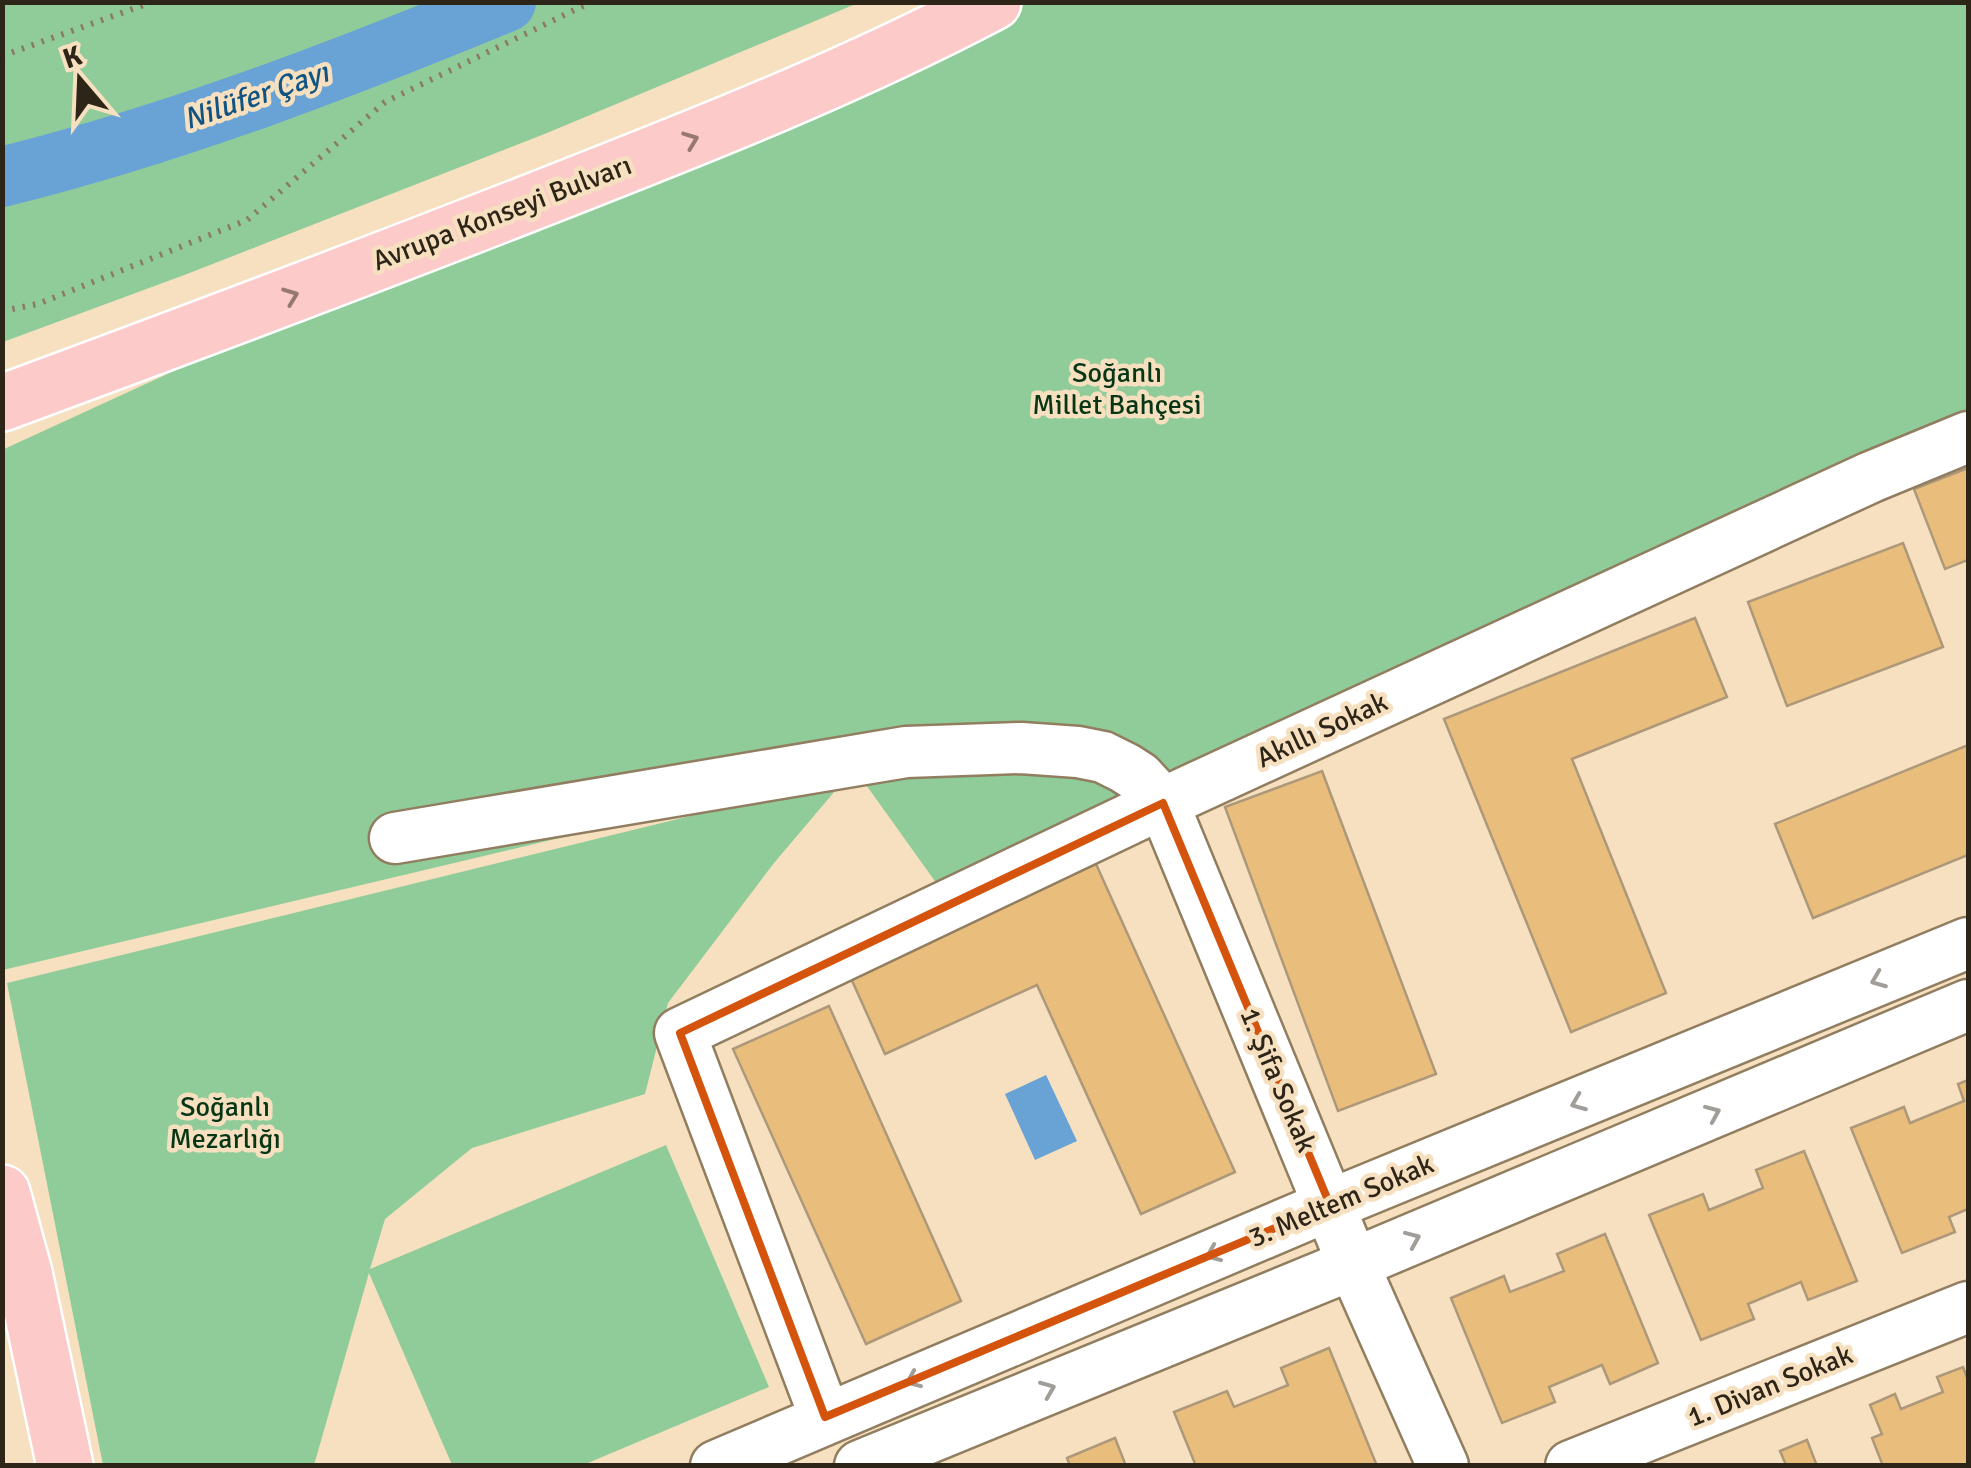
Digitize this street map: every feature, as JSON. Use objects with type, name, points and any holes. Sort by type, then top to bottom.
[{"type":"main road","name":"Avrupa Konseyi Bulvarı","points":[[2,403],[230,320],[738,122],[930,36],[993,2]]},
{"type":"main road","points":[[2,424],[230,320]]},
{"type":"main road","points":[[2,1193],[24,1273],[66,1466]]},
{"type":"main road","points":[[2,1334],[26,1466]]},
{"type":"street","name":"Akıllı Sokak","points":[[825,1418],[680,1033],[1163,803],[1871,477],[1968,437]]},
{"type":"street","points":[[394,838],[926,751],[1021,748],[1102,757],[1139,777],[1163,803]]},
{"type":"street","name":"1. Şifa Sokak","points":[[1163,803],[1353,1264],[1443,1466]]},
{"type":"street","name":"3. Meltem Sokak","points":[[716,1466],[1330,1205],[1968,943]]},
{"type":"street","points":[[860,1466],[1968,1005]]},
{"type":"street","name":"1. Divan Sokak","points":[[1571,1466],[1964,1320]]},
{"type":"path","points":[[2,56],[152,2]]},
{"type":"path","points":[[2,311],[38,304],[248,220],[385,102],[591,2]]},
{"type":"highlighted area","points":[[1163,803],[1330,1205],[825,1417],[680,1033]]},
{"type":"green space","points":[[3,2],[858,3],[547,133],[3,342]]},
{"type":"green space","name":"Soğanlı Millet Bahçesi","points":[[1024,3],[1968,3],[1968,437],[942,891],[854,768],[3,970],[2,450],[324,302]]},
{"type":"green space","name":"Soğanlı Mezarlığı","points":[[846,778],[774,863],[668,1003],[645,1094],[472,1148],[385,1219],[370,1269],[666,1145],[769,1387],[583,1465],[452,1465],[369,1273],[314,1465],[103,1465],[7,983]]},
{"type":"water","points":[[1046,1075],[1077,1141],[1035,1160],[1005,1094]]},
{"type":"building","points":[[1968,468],[1968,560],[1945,569],[1914,489]]},
{"type":"building","points":[[1903,543],[1943,647],[1787,706],[1748,602]]},
{"type":"building","points":[[1695,618],[1727,697],[1572,759],[1666,993],[1571,1032],[1444,719]]},
{"type":"building","points":[[1968,745],[1968,855],[1813,918],[1775,824]]},
{"type":"building","points":[[1322,771],[1436,1074],[1338,1111],[1225,807]]},
{"type":"building","points":[[1096,864],[1235,1172],[1141,1214],[1037,985],[885,1054],[850,976]]},
{"type":"building","points":[[829,1006],[961,1301],[866,1344],[733,1049]]},
{"type":"building","points":[[1968,1080],[1968,1209],[1949,1217],[1955,1232],[1902,1253],[1851,1128],[1904,1107],[1910,1123],[1964,1101],[1958,1084]]},
{"type":"building","points":[[1804,1151],[1857,1281],[1808,1300],[1801,1282],[1748,1304],[1754,1319],[1701,1340],[1649,1215],[1703,1194],[1709,1210],[1763,1188],[1756,1170]]},
{"type":"building","points":[[1605,1234],[1658,1363],[1610,1384],[1602,1365],[1549,1387],[1555,1402],[1502,1423],[1451,1298],[1504,1276],[1510,1292],[1564,1271],[1557,1254]]},
{"type":"building","points":[[1329,1348],[1377,1466],[1196,1466],[1174,1412],[1227,1391],[1234,1407],[1288,1385],[1281,1368]]},
{"type":"building","points":[[1963,1367],[1968,1380],[1968,1466],[1883,1466],[1872,1438],[1882,1434],[1870,1405],[1895,1394],[1901,1409],[1943,1392],[1937,1377]]},
{"type":"building","points":[[1115,1438],[1126,1466],[1070,1466],[1067,1458]]},
{"type":"building","points":[[1807,1440],[1817,1466],[1784,1466],[1780,1451]]},
{"type":"waterway","name":"Nilüfer Çayı","points":[[2,177],[131,141],[257,99],[506,2]]}]
